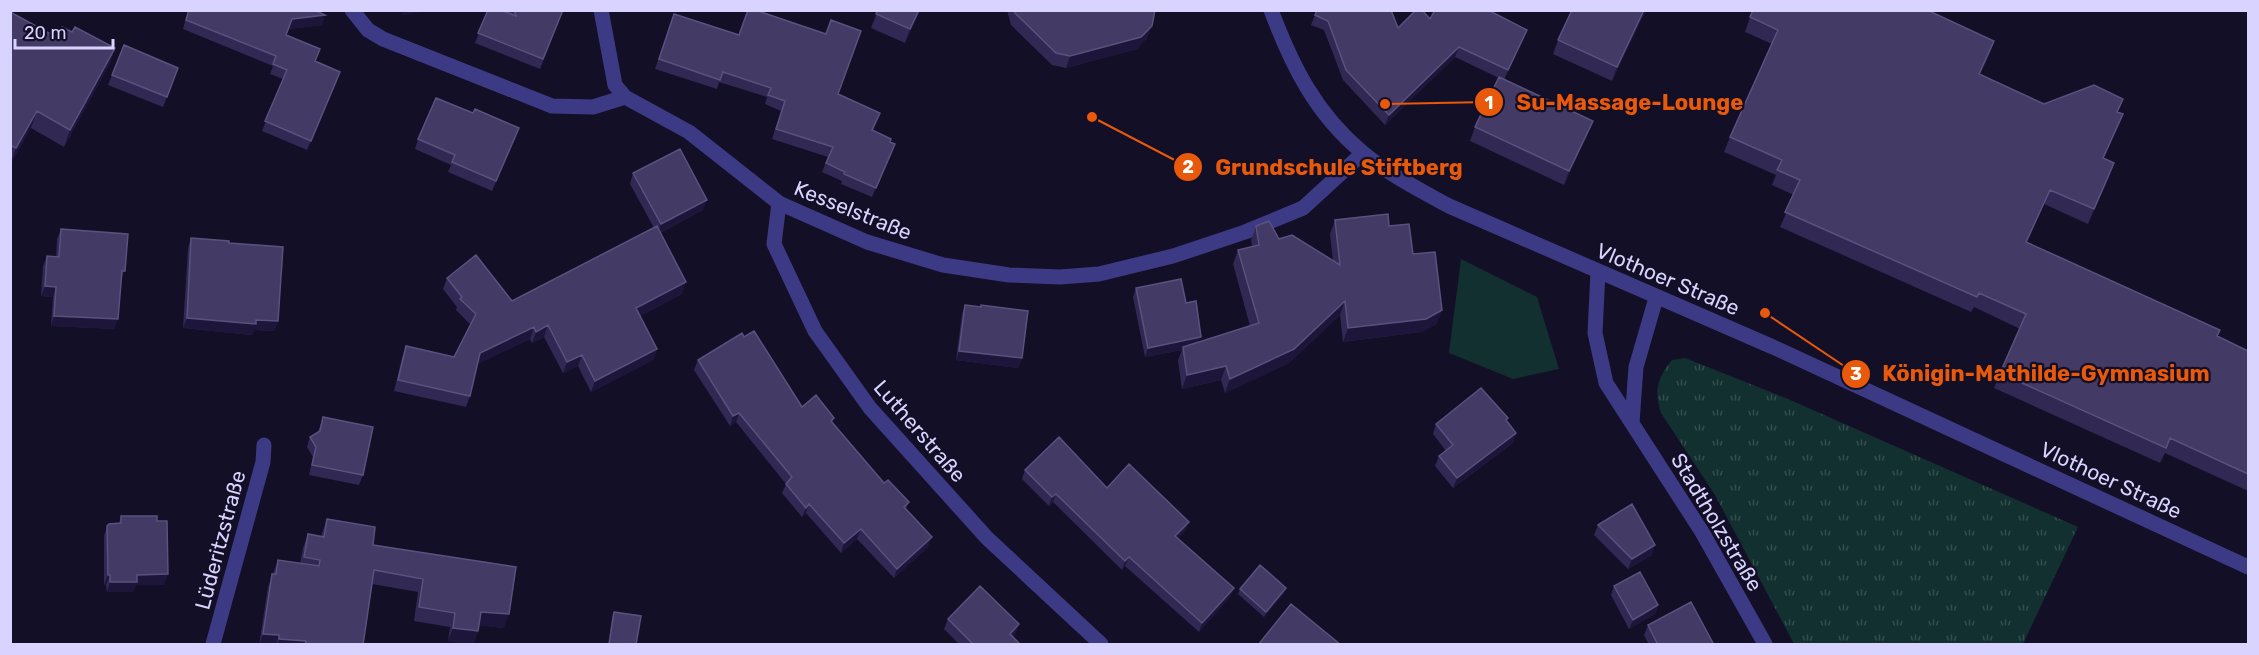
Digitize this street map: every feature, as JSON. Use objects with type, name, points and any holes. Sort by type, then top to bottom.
[{"type":"street","points":[[352,10],[368,30],[383,39],[552,106],[593,106],[625,97],[615,84],[601,10]]},
{"type":"street","name":"Vlothoer Straße","points":[[1271,10],[1285,48],[1306,88],[1332,122],[1363,153],[1407,183],[1449,206],[1773,347],[2248,567]]},
{"type":"street","name":"Kesselstraße","points":[[625,97],[689,132],[779,203],[867,242],[943,265],[1009,275],[1060,277],[1099,274],[1173,256],[1245,232],[1303,208],[1363,153]]},
{"type":"street","name":"Lutherstraße","points":[[779,203],[774,244],[815,331],[870,408],[987,538],[1101,645]]},
{"type":"street","name":"Stadtholzstraße","points":[[1598,272],[1595,333],[1606,383],[1702,532],[1765,645]]},
{"type":"street","points":[[1632,423],[1636,367],[1656,298]]},
{"type":"street","name":"Lüderitzstraße","points":[[213,645],[263,462],[264,445]]},
{"type":"green space","points":[[1461,259],[1537,297],[1559,369],[1513,379],[1449,353]]},
{"type":"green space","points":[[1685,358],[1788,399],[2078,527],[2023,644],[1794,644],[1715,495],[1661,413],[1657,391],[1660,379],[1672,360]]},
{"type":"building","points":[[189,10],[314,10],[325,15],[292,19],[286,35],[320,49],[315,61],[340,72],[311,141],[265,121],[287,70],[273,64],[276,56],[186,20]]},
{"type":"building","points":[[488,10],[501,10],[516,16],[514,10],[563,10],[543,59],[478,33]]},
{"type":"building","points":[[748,10],[755,10],[826,34],[831,20],[861,31],[838,94],[880,113],[872,130],[891,139],[890,142],[895,144],[876,188],[826,163],[833,147],[776,129],[785,101],[768,95],[771,88],[723,72],[720,80],[659,59],[674,14],[739,35]]},
{"type":"building","points":[[878,10],[919,10],[910,29],[876,14]]},
{"type":"building","points":[[1014,10],[1155,10],[1152,26],[1141,37],[1070,56],[1056,53]]},
{"type":"building","points":[[1317,10],[1391,10],[1398,28],[1416,10],[1422,10],[1430,19],[1435,10],[1488,10],[1527,30],[1508,70],[1459,47],[1389,115],[1346,70],[1328,21],[1315,15]]},
{"type":"building","points":[[1572,10],[1644,10],[1617,67],[1558,40]]},
{"type":"building","points":[[1753,10],[1927,10],[1994,41],[1979,74],[2044,104],[2094,85],[2123,99],[2117,112],[2123,114],[2103,158],[2114,163],[2094,209],[2050,190],[2026,242],[2220,330],[2217,336],[2248,351],[2248,474],[2170,438],[2166,448],[2000,373],[2026,314],[1979,293],[1977,297],[1785,212],[1800,180],[1777,170],[1782,160],[1730,137],[1778,30],[1750,17]]},
{"type":"building","points":[[12,13],[56,37],[62,27],[72,32],[75,27],[115,48],[70,130],[37,111],[16,148],[10,145],[10,15]]},
{"type":"building","points":[[124,45],[178,68],[167,97],[112,75]]},
{"type":"building","points":[[1499,77],[1593,121],[1569,171],[1475,127]]},
{"type":"building","points":[[436,98],[473,113],[475,109],[519,128],[496,181],[452,162],[455,155],[418,139]]},
{"type":"building","points":[[680,149],[707,200],[661,224],[633,173]]},
{"type":"building","points":[[1388,214],[1389,226],[1409,224],[1413,254],[1435,252],[1442,310],[1426,319],[1348,328],[1345,301],[1294,349],[1230,379],[1226,366],[1187,375],[1183,347],[1259,323],[1238,250],[1259,245],[1256,226],[1269,221],[1279,239],[1292,235],[1340,265],[1335,220]]},
{"type":"building","points":[[657,226],[686,282],[636,308],[657,349],[595,381],[582,355],[567,362],[548,325],[536,332],[534,327],[480,353],[470,396],[398,380],[406,346],[454,357],[476,314],[460,299],[462,297],[447,278],[476,255],[512,301]]},
{"type":"building","points":[[61,229],[128,234],[118,319],[54,316],[56,287],[45,286],[47,256],[59,257]]},
{"type":"building","points":[[191,238],[283,247],[278,321],[256,320],[256,324],[187,318]]},
{"type":"building","points":[[1181,279],[1186,303],[1196,301],[1201,337],[1148,348],[1136,288]]},
{"type":"building","points":[[965,305],[1028,311],[1022,358],[959,351]]},
{"type":"building","points":[[754,331],[802,407],[816,395],[834,418],[831,421],[884,483],[888,480],[909,502],[904,507],[932,537],[897,569],[861,529],[844,543],[809,504],[806,508],[786,484],[792,477],[739,413],[733,416],[698,360],[742,333],[744,337]]},
{"type":"building","points":[[1481,388],[1508,418],[1506,420],[1516,433],[1457,478],[1439,456],[1453,445],[1436,424]]},
{"type":"building","points":[[323,417],[373,427],[363,475],[312,465],[316,447],[310,437],[320,431]]},
{"type":"building","points":[[1059,437],[1107,488],[1129,464],[1189,522],[1175,536],[1234,588],[1202,623],[1129,557],[1125,561],[1056,494],[1052,497],[1025,470]]},
{"type":"building","points":[[1632,504],[1655,545],[1632,559],[1598,525]]},
{"type":"building","points":[[121,516],[157,516],[157,521],[167,521],[168,574],[137,575],[137,582],[110,582],[107,526],[121,523]]},
{"type":"building","points":[[327,519],[375,527],[373,545],[516,567],[509,614],[481,612],[478,631],[453,628],[455,613],[419,607],[423,579],[374,570],[363,645],[305,645],[306,641],[279,639],[279,635],[263,634],[272,574],[276,574],[278,560],[319,566],[320,560],[304,557],[308,534],[324,537]]},
{"type":"building","points":[[1260,565],[1286,588],[1266,612],[1240,589]]},
{"type":"building","points":[[1640,572],[1658,605],[1633,620],[1614,586]]},
{"type":"building","points":[[980,586],[1019,624],[1010,634],[1021,645],[974,645],[948,619]]},
{"type":"building","points":[[1691,602],[1714,645],[1658,645],[1648,625]]},
{"type":"building","points":[[1291,604],[1341,645],[1258,645]]},
{"type":"building","points":[[614,612],[641,616],[636,645],[609,645]]},
{"type":"place","name":"Su-Massage-Lounge","points":[[1385,104]]},
{"type":"place","name":"Grundschule Stiftberg","points":[[1092,117]]},
{"type":"place","name":"Königin-Mathilde-Gymnasium","points":[[1765,313]]}]
